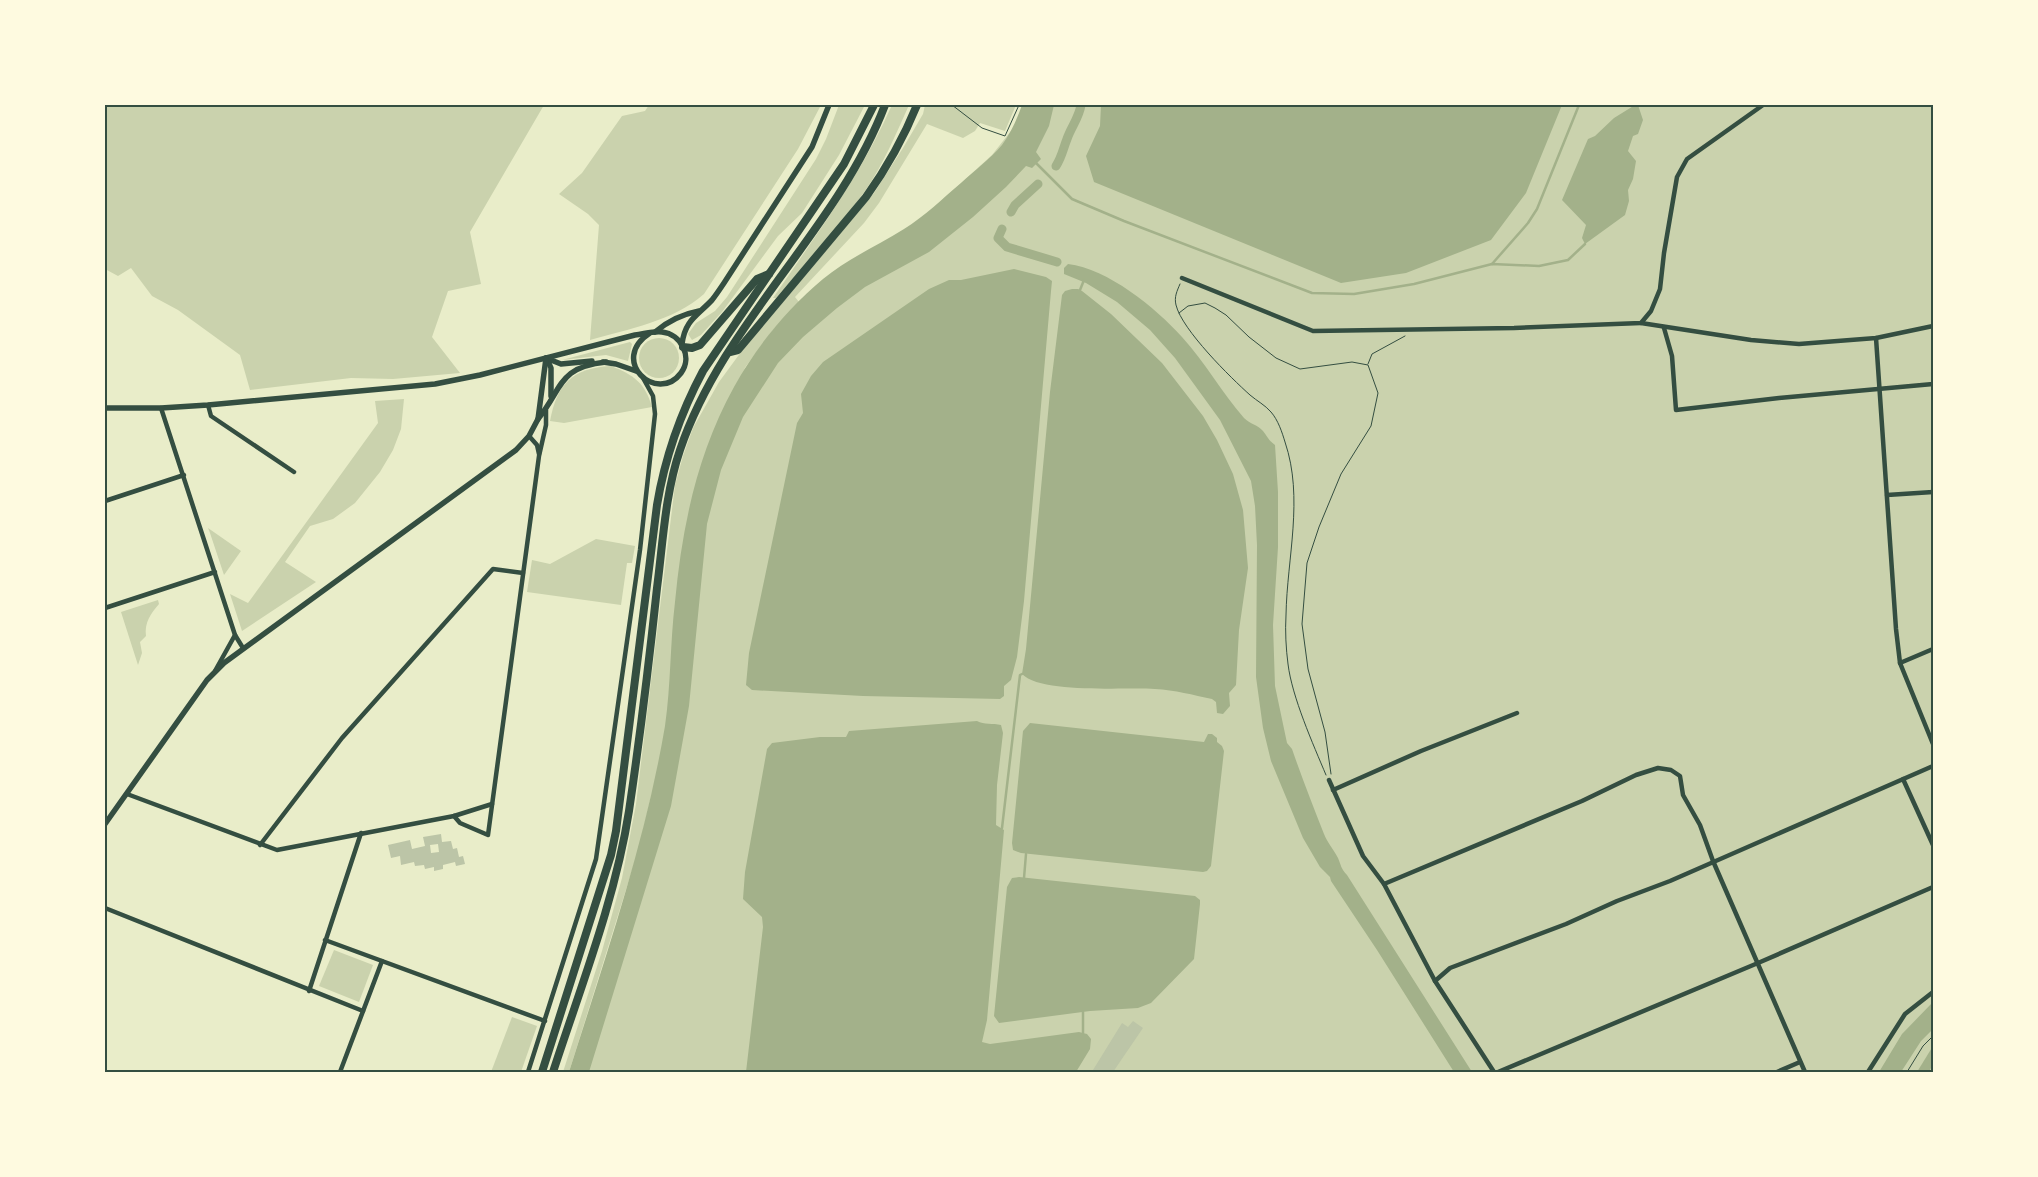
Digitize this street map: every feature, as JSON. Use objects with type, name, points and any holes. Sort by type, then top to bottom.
[{"type":"highway","points":[[542,1072],[581,955],[613,847],[657,506],[667,455],[686,404],[703,371],[844,164],[874,105]]},
{"type":"highway","points":[[553,1072],[613,886],[625,837],[672,476],[680,450],[700,401],[730,352],[854,169],[885,105]]},
{"type":"highway","points":[[730,352],[738,350],[866,197],[877,182],[901,140],[917,105]]},
{"type":"highway","points":[[682,346],[692,348],[700,345],[757,279],[769,274]]},
{"type":"street","points":[[682,346],[684,331],[700,311],[712,300],[724,283],[812,147],[830,105]]},
{"type":"street","points":[[1641,323],[1650,311],[1660,289],[1677,177],[1687,159],[1763,105]]},
{"type":"street","points":[[1182,278],[1313,331],[1418,330],[1641,323],[1750,340],[1800,344],[1876,338],[1933,326]]},
{"type":"street","points":[[105,408],[161,408],[208,405],[435,384],[480,375],[635,335],[689,313],[700,311]]},
{"type":"street","points":[[528,1072],[596,859],[640,550],[656,414],[653,396],[636,370],[633,358],[636,346],[641,339],[665,323]]},
{"type":"street","points":[[1664,328],[1672,356],[1676,410],[1878,388],[1933,384]]},
{"type":"street","points":[[635,335],[652,333],[672,335],[682,346],[686,357],[684,366],[673,380],[656,384],[643,378]]},
{"type":"street","points":[[1876,338],[1878,388],[1900,663],[1933,744]]},
{"type":"street","points":[[546,358],[561,364],[590,361],[606,362],[636,370]]},
{"type":"street","points":[[546,358],[552,368],[551,397]]},
{"type":"street","points":[[538,419],[546,358]]},
{"type":"street","points":[[454,816],[460,823],[488,835],[539,456],[545,434],[546,410],[551,397],[572,372],[590,364],[606,362]]},
{"type":"street","points":[[208,405],[211,416],[294,472]]},
{"type":"street","points":[[161,408],[235,635],[243,648]]},
{"type":"street","points":[[213,674],[243,648],[516,450],[529,436],[538,419],[546,410]]},
{"type":"street","points":[[529,436],[537,445],[539,456]]},
{"type":"street","points":[[105,501],[184,475]]},
{"type":"street","points":[[1887,495],[1933,492]]},
{"type":"street","points":[[260,844],[342,738],[493,569],[523,573]]},
{"type":"street","points":[[105,608],[215,572]]},
{"type":"street","points":[[105,824],[213,674],[235,635]]},
{"type":"street","points":[[1900,663],[1933,649]]},
{"type":"street","points":[[1332,790],[1421,751],[1517,713]]},
{"type":"street","points":[[1435,981],[1450,968],[1566,924],[1933,766]]},
{"type":"street","points":[[1384,884],[1532,822],[1636,775],[1658,768],[1671,770],[1680,776],[1683,796],[1700,824],[1713,861],[1805,1072]]},
{"type":"street","points":[[1903,779],[1933,845]]},
{"type":"street","points":[[1329,780],[1363,856],[1384,884],[1435,981],[1494,1072]]},
{"type":"street","points":[[127,794],[277,850],[454,816],[492,804]]},
{"type":"street","points":[[309,991],[361,833]]},
{"type":"street","points":[[1498,1072],[1933,887]]},
{"type":"street","points":[[105,908],[363,1011]]},
{"type":"street","points":[[325,940],[545,1021]]},
{"type":"street","points":[[340,1072],[382,962]]},
{"type":"street","points":[[1868,1072],[1905,1014],[1933,992]]},
{"type":"street","points":[[1776,1072],[1800,1062]]},
{"type":"path","points":[[952,105],[982,128],[1005,136],[1019,105]]},
{"type":"path","points":[[1182,278],[1176,294],[1176,304],[1179,313],[1213,359],[1276,418],[1285,442],[1294,483],[1294,511],[1286,617],[1288,665],[1299,705],[1329,780]]},
{"type":"path","points":[[1179,313],[1188,306],[1205,304],[1210,306],[1226,315],[1249,337],[1276,358],[1300,369],[1352,362],[1368,365]]},
{"type":"path","points":[[1332,790],[1325,732],[1308,669],[1302,624],[1307,563],[1319,527],[1341,474],[1371,426],[1378,393],[1368,365],[1372,354],[1418,330]]},
{"type":"path","points":[[1908,1072],[1923,1046],[1933,1036]]},
{"type":"shaded area","points":[[105,105],[544,105],[470,232],[481,284],[448,291],[432,337],[460,373],[393,379],[351,378],[250,390],[240,355],[178,310],[152,296],[131,268],[118,276],[105,269]]},
{"type":"shaded area","points":[[649,105],[821,105],[798,149],[704,294],[665,318],[590,340],[599,225],[588,214],[559,194],[582,173],[622,116],[645,111]]},
{"type":"shaded area","points":[[839,105],[865,105],[839,155],[802,213],[778,236],[722,312],[701,335],[692,340],[688,334],[696,323],[715,311],[727,297],[816,159]]},
{"type":"shaded area","points":[[892,105],[909,105],[872,181],[833,232],[776,298],[773,298],[852,180],[880,131]]},
{"type":"shaded area","points":[[925,105],[1016,105],[1005,131],[980,123],[975,131],[963,138],[927,124],[879,203],[864,223],[795,297],[799,302],[772,331],[744,369],[915,225],[992,155],[1014,127],[1023,105],[1933,105],[1933,1072],[572,1072],[638,858],[652,792],[639,848],[569,1072],[563,1072],[602,951],[622,878],[636,804],[675,485],[693,428],[719,382],[741,352],[874,193],[923,114]]},
{"type":"shaded area","points":[[1022,105],[1054,105],[1049,126],[1036,152],[1041,159],[1032,168],[1026,166],[973,217],[929,252],[865,287],[803,337],[778,363],[743,417],[721,470],[707,524],[689,706],[671,806],[589,1072],[569,1072],[610,944],[647,814],[665,726],[672,633],[682,546],[693,492],[710,438],[721,412],[752,357],[773,329],[797,303],[832,272],[919,219],[982,165],[1002,145],[1014,126]]},
{"type":"shaded area","points":[[1101,105],[1562,105],[1526,193],[1491,240],[1406,273],[1341,283],[1094,182],[1086,156],[1100,126]]},
{"type":"shaded area","points":[[1638,105],[1643,120],[1638,134],[1633,136],[1628,151],[1636,161],[1633,179],[1628,190],[1629,201],[1625,215],[1585,244],[1582,238],[1586,225],[1562,200],[1588,139],[1595,136],[1614,118]]},
{"type":"shaded area","points":[[1068,264],[1099,273],[1115,281],[1145,302],[1171,325],[1190,347],[1244,418],[1261,429],[1275,445],[1278,492],[1278,547],[1273,625],[1275,686],[1287,743],[1292,749],[1325,837],[1338,858],[1342,869],[1472,1072],[1454,1072],[1330,877],[1320,867],[1303,838],[1271,761],[1263,728],[1256,677],[1257,545],[1255,506],[1251,481],[1220,420],[1175,358],[1150,330],[1117,302],[1086,283],[1064,274],[1064,268]]},
{"type":"shaded area","points":[[1014,269],[1046,277],[1052,281],[1024,601],[1017,657],[1011,680],[1004,686],[1004,696],[1000,699],[863,696],[752,690],[746,685],[749,653],[797,423],[803,413],[801,394],[811,376],[823,362],[929,289],[949,280],[961,280]]},
{"type":"shaded area","points":[[1072,289],[1082,291],[1111,314],[1162,363],[1203,416],[1233,474],[1243,510],[1248,568],[1239,630],[1236,685],[1229,693],[1230,706],[1223,714],[1217,713],[1216,702],[1212,699],[1170,690],[1065,687],[1032,680],[1022,674],[1026,649],[1050,392],[1062,295],[1065,291]]},
{"type":"shaded area","points":[[663,338],[670,341],[676,347],[679,358],[678,366],[670,375],[663,378],[655,378],[648,375],[640,366],[639,354],[642,347],[651,339]]},
{"type":"shaded area","points":[[630,342],[632,344],[628,361],[606,355],[562,360]]},
{"type":"shaded area","points":[[611,366],[626,373],[642,386],[652,407],[564,423],[550,421],[557,397],[569,380],[586,370]]},
{"type":"shaded area","points":[[404,399],[401,429],[393,450],[380,472],[355,503],[333,519],[310,526],[285,562],[316,582],[242,631],[230,594],[248,603],[378,423],[375,401]]},
{"type":"shaded area","points":[[208,528],[241,551],[224,575],[210,533]]},
{"type":"shaded area","points":[[596,539],[635,546],[632,563],[627,563],[621,605],[527,592],[532,560],[550,564]]},
{"type":"shaded area","points":[[158,600],[159,604],[147,623],[146,636],[140,642],[142,653],[138,665],[121,612]]},
{"type":"shaded area","points":[[977,721],[1001,725],[1003,733],[997,785],[996,825],[1004,830],[987,1020],[982,1042],[990,1044],[1079,1032],[1087,1034],[1091,1039],[1090,1049],[1076,1072],[746,1072],[763,927],[762,917],[743,899],[745,872],[767,749],[772,743],[820,737],[846,737],[849,731]]},
{"type":"shaded area","points":[[1030,723],[1204,742],[1208,734],[1212,734],[1217,738],[1217,742],[1224,751],[1211,866],[1207,871],[1021,853],[1013,850],[1012,843],[1023,731]]},
{"type":"shaded area","points":[[1019,877],[1195,896],[1200,900],[1200,904],[1194,959],[1151,1003],[1138,1008],[1090,1011],[999,1023],[994,1016],[1007,887],[1012,878]]},
{"type":"shaded area","points":[[334,950],[373,965],[359,1002],[319,986]]},
{"type":"shaded area","points":[[1933,1002],[1933,1029],[1921,1041],[1901,1072],[1879,1072],[1902,1034]]},
{"type":"shaded area","points":[[512,1017],[537,1026],[521,1072],[491,1072]]},
{"type":"shaded area","points":[[1933,1046],[1933,1064],[1929,1072],[1917,1072]]},
{"type":"building","points":[[441,834],[442,842],[451,841],[453,849],[457,848],[459,857],[463,856],[465,864],[456,866],[455,862],[443,865],[443,869],[434,871],[434,867],[425,869],[424,865],[415,866],[414,862],[401,865],[400,856],[391,858],[388,845],[410,840],[412,849],[425,846],[423,837]],"holes":[[[438,844],[439,852],[431,853],[430,845]]]},
{"type":"building","points":[[1133,1021],[1143,1028],[1113,1072],[1093,1070],[1122,1023],[1128,1027]]},
{"type":"waterway","points":[[1056,166],[1079,114],[1081,105]]},
{"type":"waterway","points":[[1492,264],[1528,223],[1537,209],[1579,105]]},
{"type":"waterway","points":[[1034,161],[1072,199],[1124,221],[1312,293],[1354,294],[1414,284],[1492,264],[1539,266],[1568,260],[1585,244]]},
{"type":"waterway","points":[[1011,212],[1015,205],[1038,184]]},
{"type":"waterway","points":[[1002,229],[998,238],[1007,247],[1057,262]]},
{"type":"waterway","points":[[1080,290],[1084,280]]},
{"type":"waterway","points":[[1002,828],[1020,675],[1022,674]]},
{"type":"waterway","points":[[1024,878],[1026,854]]},
{"type":"waterway","points":[[1083,1012],[1083,1033]]}]
